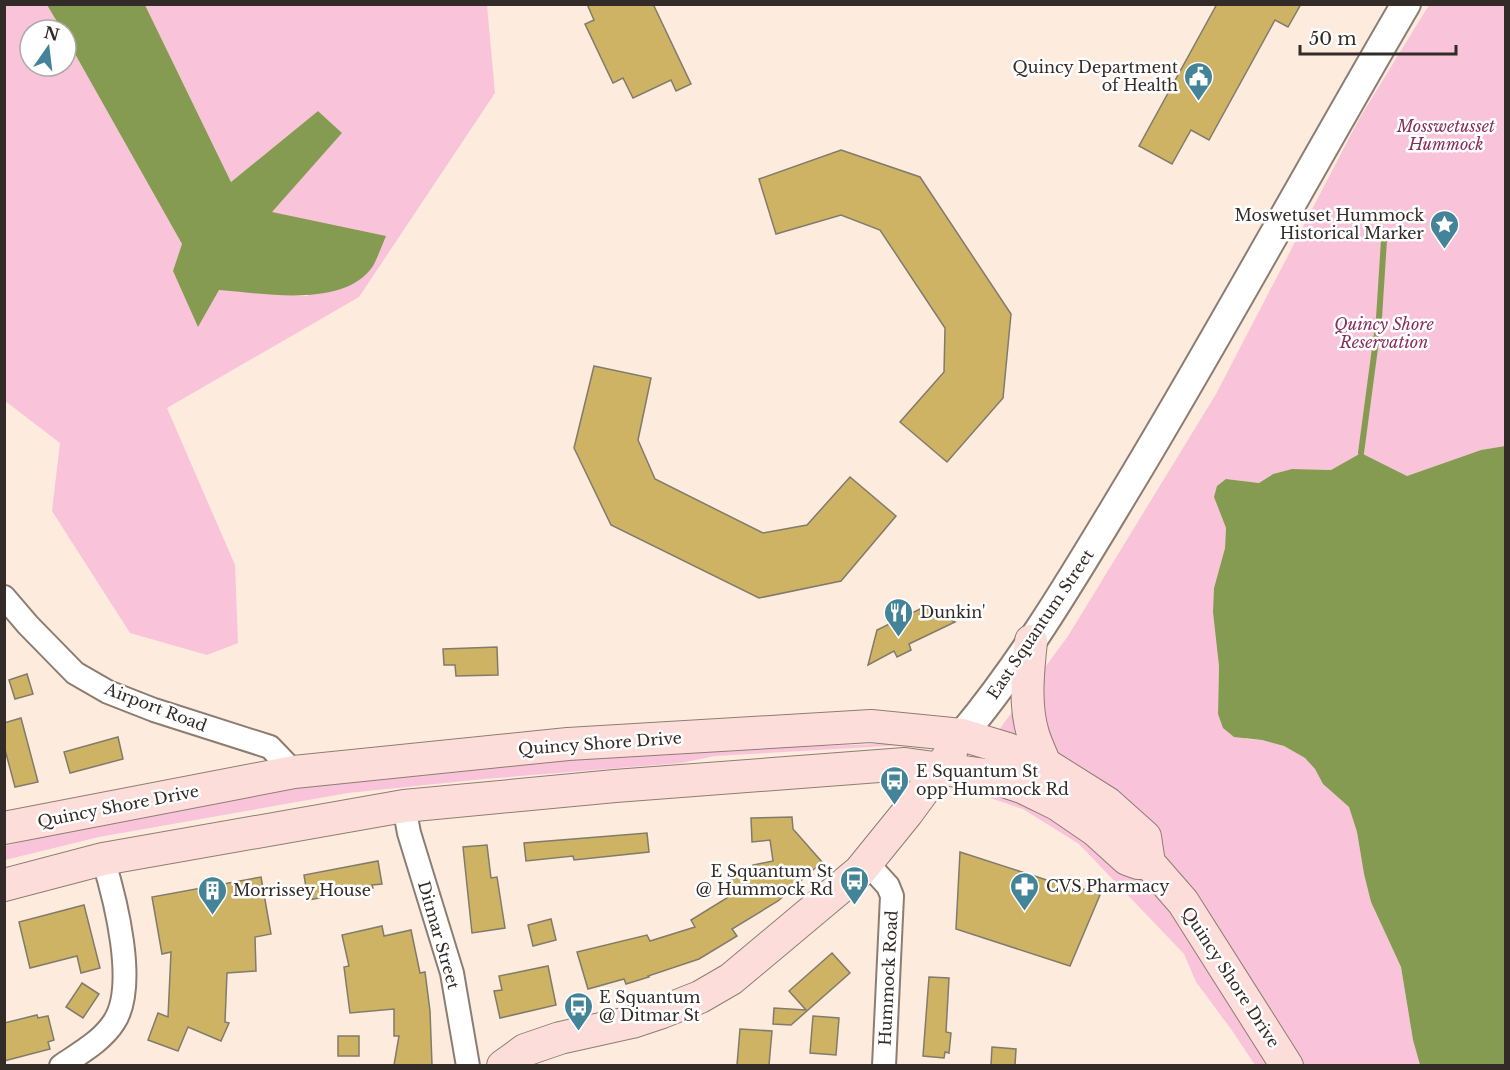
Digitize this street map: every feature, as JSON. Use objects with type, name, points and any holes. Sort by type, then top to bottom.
[{"type":"main road","points":[[1031,641],[1027,679],[1029,715],[1045,764]]},
{"type":"main road","name":"Quincy Shore Drive","points":[[4,828],[294,772],[568,744],[871,726],[962,735],[1008,749],[1045,764],[1107,802],[1145,837],[1149,863],[1183,903],[1287,1065]]},
{"type":"main road","name":"East Squantum Street","points":[[503,1065],[525,1050],[560,1038],[632,1022],[700,997],[731,980],[867,863],[941,768],[962,735]]},
{"type":"main road","points":[[4,885],[103,859],[404,806],[615,786],[904,765],[986,775],[1022,787],[1058,804],[1095,830],[1127,859],[1138,863],[1149,863]]},
{"type":"street","name":"East Squantum Street","points":[[962,735],[983,711],[1066,590],[1155,442],[1406,4]]},
{"type":"street","name":"Airport Road","points":[[4,597],[75,673],[108,692],[154,710],[270,747],[294,772]]},
{"type":"street","name":"Ditmar Street","points":[[404,806],[409,833],[453,973],[468,1065]]},
{"type":"street","points":[[61,1065],[93,1044],[115,1021],[125,991],[122,948],[112,891],[103,859]]},
{"type":"street","name":"Hummock Road","points":[[867,863],[888,886],[892,896],[884,1065]]},
{"type":"green space","points":[[4,5],[47,5],[55,18],[18,18],[18,78],[78,78],[78,59],[182,244],[219,290],[308,296],[271,212],[342,133],[318,111],[231,182],[145,5],[487,5],[495,93],[359,297],[167,408],[235,565],[238,643],[207,655],[130,633],[52,511],[60,443],[5,401]]},
{"type":"green space","name":"Quincy Shore Reservation","points":[[1429,5],[1505,5],[1505,446],[1481,450],[1407,476],[1361,453],[1331,470],[1292,469],[1273,474],[1259,483],[1226,479],[1220,513],[1226,528],[1225,548],[1214,588],[1219,666],[1218,714],[1246,739],[1262,740],[1284,746],[1305,758],[1315,769],[1323,784],[1349,807],[1357,832],[1371,902],[1401,967],[1413,1040],[1420,1065],[1255,1065],[1196,982],[1184,954],[1079,844],[1023,809],[984,796],[954,791],[1068,636],[1216,394],[1359,119]]},
{"type":"green space","points":[[906,743],[905,745],[715,756],[681,763],[348,793],[99,837],[5,860],[5,846],[96,824],[346,780],[623,753]]},
{"type":"shaded area","points":[[47,5],[145,5],[231,182],[318,111],[342,133],[272,212],[386,236],[373,266],[360,280],[343,288],[323,293],[279,295],[219,290],[198,327],[173,271],[182,244],[78,59],[78,18],[55,18]]},
{"type":"shaded area","points":[[1505,446],[1505,1065],[1420,1065],[1413,1040],[1401,967],[1371,902],[1357,832],[1349,807],[1323,784],[1315,769],[1305,758],[1284,746],[1262,740],[1234,737],[1223,728],[1218,714],[1219,666],[1213,612],[1214,588],[1225,548],[1226,528],[1214,497],[1217,486],[1226,479],[1259,483],[1273,474],[1292,469],[1331,470],[1361,453],[1407,476],[1481,450]]},
{"type":"building","points":[[587,4],[653,4],[691,84],[676,91],[671,80],[633,98],[623,78],[613,83],[585,24],[594,20]]},
{"type":"building","points":[[1217,4],[1301,4],[1288,27],[1275,20],[1209,140],[1191,130],[1172,164],[1139,146]]},
{"type":"building","points":[[841,150],[920,177],[1011,314],[1003,398],[947,462],[900,422],[944,372],[945,328],[880,230],[841,215],[776,234],[759,179]]},
{"type":"building","points":[[594,366],[651,378],[638,440],[655,479],[763,533],[807,525],[850,477],[896,516],[841,581],[759,598],[611,525],[574,448]]},
{"type":"building","name":"Dunkin'","points":[[924,607],[955,622],[909,644],[911,650],[897,657],[894,651],[868,665],[877,630]]},
{"type":"building","points":[[497,647],[498,675],[456,676],[455,665],[444,665],[443,649]]},
{"type":"building","points":[[27,674],[33,694],[15,699],[9,680]]},
{"type":"building","points":[[21,718],[38,782],[15,787],[4,746],[4,723]]},
{"type":"building","points":[[118,737],[123,759],[70,773],[64,752]]},
{"type":"building","points":[[792,817],[793,829],[822,862],[778,901],[732,929],[737,936],[699,959],[649,977],[626,984],[624,979],[588,989],[577,952],[647,935],[650,941],[695,927],[691,920],[735,893],[728,882],[753,865],[773,861],[770,840],[752,842],[751,818]]},
{"type":"building","points":[[647,833],[649,852],[574,860],[573,856],[526,861],[524,843]]},
{"type":"building","points":[[487,845],[491,878],[497,877],[505,928],[472,933],[463,847]]},
{"type":"building","name":"CVS Pharmacy","points":[[960,852],[1100,895],[1070,966],[956,929]]},
{"type":"building","points":[[378,861],[382,884],[372,885],[373,888],[308,900],[304,875]]},
{"type":"building","points":[[261,877],[271,934],[255,937],[256,971],[227,973],[225,1022],[229,1023],[221,1041],[188,1027],[178,1051],[148,1040],[158,1013],[168,1017],[171,952],[162,954],[152,897]]},
{"type":"building","points":[[84,905],[100,968],[81,973],[77,956],[30,968],[19,922]]},
{"type":"building","points":[[551,919],[556,940],[533,946],[528,925]]},
{"type":"building","points":[[382,926],[384,936],[411,930],[420,973],[425,972],[430,1011],[432,1065],[394,1065],[399,1036],[394,1036],[394,1009],[350,1013],[344,967],[349,966],[342,935]]},
{"type":"building","points":[[832,953],[850,973],[791,1025],[773,1024],[774,1008],[806,1010],[789,991]]},
{"type":"building","points":[[548,966],[556,1005],[500,1018],[494,991],[502,990],[499,976]]},
{"type":"building","points":[[929,977],[949,978],[946,1032],[951,1033],[949,1053],[945,1052],[944,1058],[923,1056]]},
{"type":"building","points":[[82,983],[99,994],[83,1018],[66,1007]]},
{"type":"building","points":[[37,1015],[38,1018],[48,1016],[54,1040],[48,1042],[50,1049],[4,1061],[4,1023]]},
{"type":"building","points":[[813,1016],[839,1018],[836,1055],[810,1053]]},
{"type":"building","points":[[740,1029],[772,1031],[769,1065],[737,1065]]},
{"type":"building","points":[[338,1036],[359,1036],[359,1056],[338,1056]]},
{"type":"building","points":[[992,1047],[1016,1049],[1015,1065],[991,1065]]},
{"type":"waterway","points":[[1361,453],[1379,318],[1384,240],[1377,216]]},
{"type":"place","name":"Quincy Department of Health","points":[[1199,102]]},
{"type":"place","name":"Moswetuset Hummock Historical Marker","points":[[1445,250]]},
{"type":"place","name":"Dunkin'","points":[[899,638]]},
{"type":"place","name":"E Squantum St opp Hummock Rd","points":[[895,806]]},
{"type":"place","name":"E Squantum St @ Hummock Rd","points":[[854,906]]},
{"type":"place","name":"CVS Pharmacy","points":[[1025,912]]},
{"type":"place","name":"Morrissey House","points":[[212,916]]},
{"type":"place","name":"E Squantum @ Ditmar St","points":[[578,1032]]},
{"type":"park label","name":"Mosswetusset Hummock","points":[[1446,135]]}]
